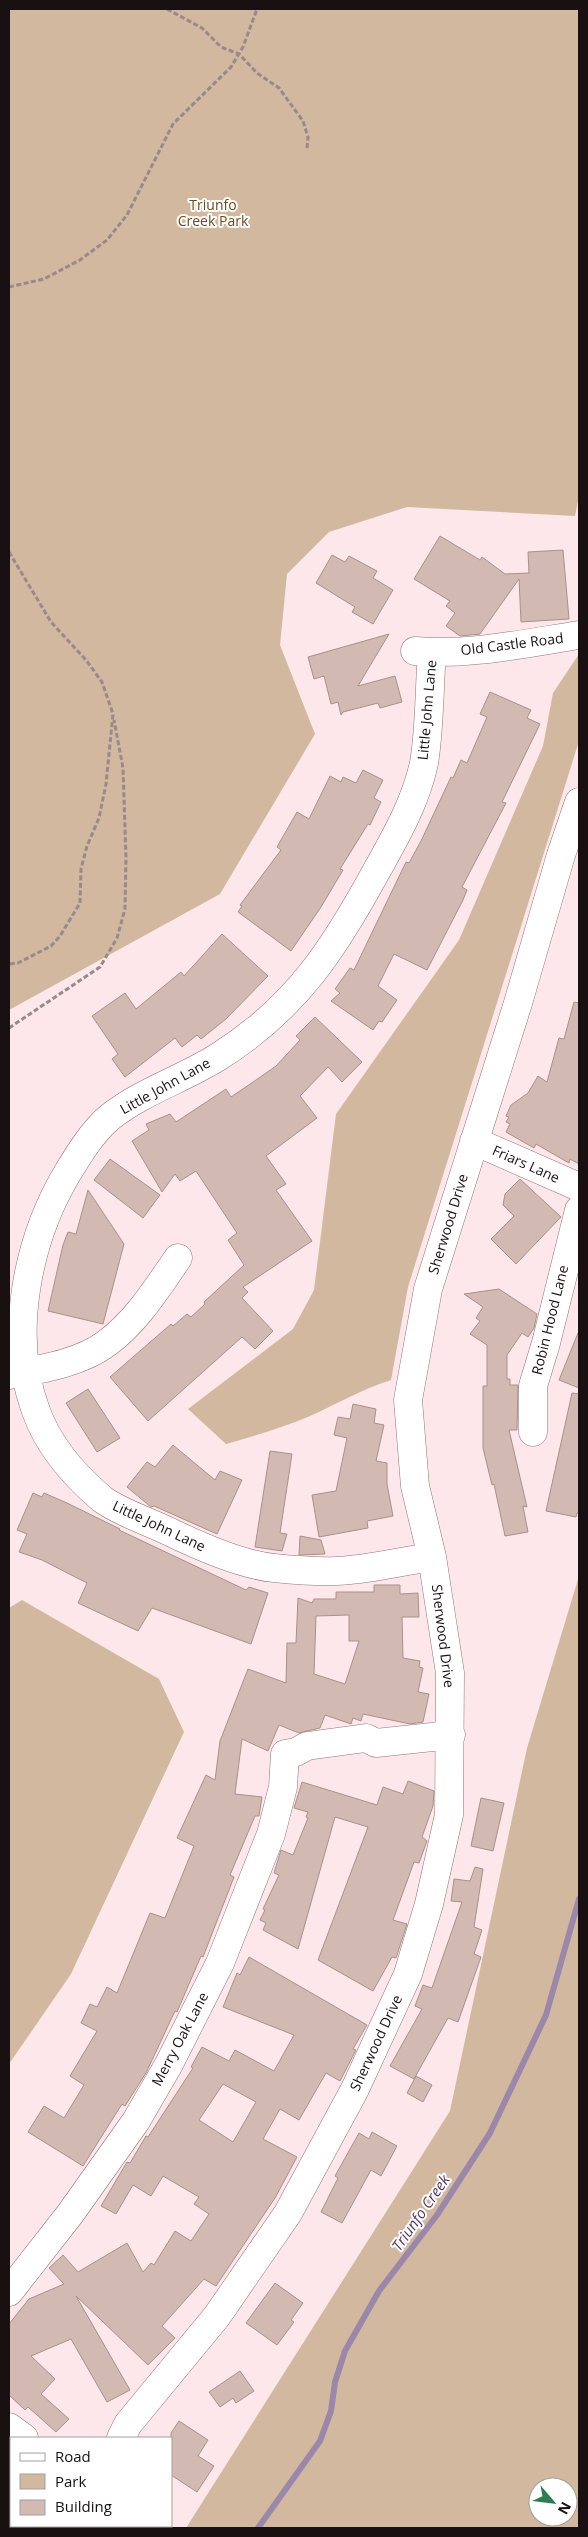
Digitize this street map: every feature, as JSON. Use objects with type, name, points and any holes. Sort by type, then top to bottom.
[{"type":"street","name":"Old Castle Road","points":[[423,652],[516,645],[579,635]]},
{"type":"street","name":"Little John Lane","points":[[423,652],[427,734],[417,789],[396,836],[353,913],[312,976],[273,1017],[217,1058],[147,1093],[107,1119],[67,1174],[43,1226],[31,1264],[18,1374],[36,1413],[62,1458],[104,1500],[203,1547],[270,1568],[337,1571],[432,1557]]},
{"type":"street","name":"Sherwood Drive","points":[[122,2437],[128,2424],[217,2316],[288,2212],[355,2089],[408,1974],[429,1904],[449,1815],[450,1673],[432,1557],[415,1486],[408,1400],[428,1289],[579,802]]},
{"type":"street","name":"Friars Lane","points":[[474,1140],[579,1187]]},
{"type":"street","name":"Robin Hood Lane","points":[[533,1432],[533,1386],[546,1344],[579,1210]]},
{"type":"street","points":[[18,1374],[60,1364],[106,1344],[145,1305],[178,1258]]},
{"type":"street","name":"Merry Oak Lane","points":[[9,2292],[70,2214],[136,2121],[169,2064],[220,1963],[271,1834],[291,1753],[307,1746],[366,1738],[376,1743],[451,1735]]},
{"type":"street","points":[[9,2427],[23,2437]]},
{"type":"path","points":[[167,9],[202,28],[221,47],[239,54],[258,73],[279,88],[303,121],[308,137],[307,149]]},
{"type":"path","points":[[9,287],[44,279],[80,260],[107,240],[127,215],[173,124],[231,67],[239,54],[257,9]]},
{"type":"path","points":[[9,552],[51,622],[86,660],[102,682],[114,714],[123,768],[126,858],[124,909],[117,938],[100,966],[9,1028]]},
{"type":"path","points":[[9,964],[18,964],[51,946],[60,936],[80,903],[81,869],[100,810],[107,776],[114,714]]},
{"type":"green space","name":"Triunfo Creek Park","points":[[9,9],[579,9],[579,496],[575,516],[407,507],[329,532],[287,574],[280,645],[315,734],[220,894],[9,1010]]},
{"type":"green space","points":[[579,654],[579,741],[408,1287],[391,1380],[300,1420],[268,1432],[226,1444],[188,1409],[293,1329],[314,1290],[336,1114],[459,940],[543,746],[553,693]]},
{"type":"green space","points":[[579,1576],[579,2528],[186,2528],[450,2111],[527,1748]]},
{"type":"green space","points":[[22,1600],[159,1679],[184,1732],[71,1974],[9,2064],[9,1608]]},
{"type":"building","points":[[440,536],[480,560],[482,557],[505,574],[529,573],[528,552],[563,550],[569,619],[521,622],[519,579],[480,634],[460,636],[446,626],[455,613],[446,606],[450,601],[414,579]]},
{"type":"building","points":[[332,555],[345,562],[349,556],[377,571],[373,578],[393,590],[373,624],[352,612],[355,607],[316,583]]},
{"type":"building","points":[[389,634],[358,686],[395,676],[402,702],[380,708],[378,703],[343,712],[341,715],[338,702],[331,704],[324,676],[314,679],[308,657]]},
{"type":"building","points":[[490,692],[531,710],[527,718],[540,724],[502,802],[506,803],[462,887],[467,890],[463,900],[427,970],[394,954],[378,986],[397,1000],[382,1022],[379,1021],[373,1030],[331,1001],[340,993],[335,989],[350,968],[354,970],[406,862],[409,863],[421,841],[451,777],[453,778],[461,760],[467,763],[487,717],[480,714]]},
{"type":"building","points":[[363,770],[383,780],[374,798],[381,802],[370,825],[368,824],[340,869],[343,870],[321,907],[291,951],[238,912],[242,906],[240,905],[281,850],[277,847],[297,812],[309,819],[330,776],[341,782],[343,777],[356,783]]},
{"type":"building","points":[[222,934],[268,976],[226,1019],[201,1039],[197,1035],[182,1047],[175,1038],[125,1077],[112,1059],[118,1054],[92,1016],[125,993],[136,1009],[181,972],[184,976]]},
{"type":"building","points":[[574,1002],[579,1003],[579,1164],[570,1159],[569,1163],[536,1144],[534,1148],[506,1132],[510,1124],[506,1122],[509,1117],[506,1116],[511,1105],[528,1093],[538,1076],[547,1082],[559,1038],[564,1039]]},
{"type":"building","points":[[315,1017],[362,1062],[342,1082],[328,1067],[300,1096],[317,1118],[266,1156],[286,1184],[276,1190],[312,1241],[243,1287],[248,1292],[242,1298],[273,1331],[255,1349],[242,1337],[148,1421],[110,1377],[171,1324],[173,1326],[187,1314],[191,1317],[205,1304],[204,1302],[244,1265],[228,1240],[237,1233],[196,1171],[180,1181],[175,1174],[162,1192],[132,1141],[149,1130],[146,1124],[170,1114],[176,1122],[226,1089],[231,1097],[276,1066],[300,1040],[296,1036]]},
{"type":"building","points":[[110,1159],[160,1195],[143,1218],[94,1180]]},
{"type":"building","points":[[520,1179],[561,1217],[516,1264],[491,1239],[514,1216],[503,1205],[505,1194]]},
{"type":"building","points":[[88,1190],[124,1244],[103,1324],[48,1311],[63,1245],[68,1232],[76,1234]]},
{"type":"building","points":[[499,1289],[537,1314],[534,1328],[528,1337],[522,1333],[507,1355],[507,1379],[510,1379],[510,1385],[518,1385],[517,1430],[509,1430],[527,1507],[523,1506],[528,1532],[505,1536],[494,1484],[492,1485],[483,1448],[483,1386],[487,1386],[487,1345],[470,1334],[480,1321],[476,1318],[483,1307],[464,1294]]},
{"type":"building","points":[[579,1333],[579,1388],[559,1380]]},
{"type":"building","points":[[88,1389],[120,1438],[97,1452],[66,1403]]},
{"type":"building","points":[[572,1393],[579,1394],[579,1513],[577,1513],[576,1517],[546,1511]]},
{"type":"building","points":[[353,1404],[376,1409],[374,1423],[384,1425],[376,1461],[387,1463],[387,1484],[393,1516],[367,1521],[368,1528],[319,1537],[312,1495],[336,1491],[347,1438],[334,1435],[338,1417],[350,1419]]},
{"type":"building","points":[[173,1445],[215,1480],[220,1471],[242,1480],[217,1534],[154,1506],[151,1507],[127,1487],[147,1462],[155,1467]]},
{"type":"building","points":[[270,1451],[292,1454],[280,1533],[287,1534],[282,1551],[255,1547]]},
{"type":"building","points":[[33,1493],[42,1497],[44,1493],[67,1503],[119,1530],[246,1590],[249,1587],[268,1593],[251,1644],[152,1608],[138,1631],[78,1603],[87,1583],[42,1560],[19,1552],[27,1534],[17,1530]]},
{"type":"building","points":[[300,1536],[321,1540],[325,1554],[299,1555]]},
{"type":"building","points":[[374,1585],[400,1585],[400,1594],[418,1593],[419,1617],[402,1617],[403,1658],[420,1661],[419,1667],[423,1668],[418,1692],[429,1694],[423,1722],[410,1724],[363,1714],[361,1721],[353,1718],[351,1724],[325,1715],[320,1728],[299,1733],[279,1725],[268,1751],[242,1739],[235,1794],[262,1797],[259,1816],[255,1816],[230,1875],[234,1877],[203,1957],[201,1956],[177,2012],[175,2011],[146,2073],[125,2106],[122,2104],[83,2166],[28,2132],[44,2106],[64,2118],[84,2085],[70,2076],[97,2031],[81,2023],[90,2004],[97,2007],[107,1987],[117,1993],[150,1913],[165,1918],[194,1846],[177,1838],[206,1775],[215,1780],[220,1741],[248,1669],[286,1683],[287,1643],[296,1643],[298,1598],[312,1603],[314,1599],[336,1599],[336,1592],[374,1592]],"holes":[[[349,1615],[349,1641],[359,1641],[345,1684],[314,1674],[316,1616]]]},
{"type":"building","points":[[408,1781],[434,1791],[433,1806],[422,1837],[427,1841],[419,1863],[414,1862],[393,1920],[407,1924],[396,1958],[392,1957],[373,1991],[318,1960],[368,1827],[335,1817],[298,1949],[263,1930],[266,1923],[260,1920],[265,1910],[263,1909],[279,1875],[274,1873],[281,1850],[293,1855],[308,1818],[306,1817],[308,1812],[294,1808],[302,1782],[377,1805],[383,1787],[403,1794]]},
{"type":"building","points":[[481,1798],[504,1803],[493,1851],[471,1846]]},
{"type":"building","points":[[475,1867],[483,1869],[474,1927],[482,1930],[474,1954],[481,1957],[458,2022],[448,2018],[414,2079],[390,2066],[422,2009],[415,2006],[423,1985],[432,1988],[462,1902],[451,1901],[454,1879],[470,1881]]},
{"type":"building","points":[[249,1957],[367,2025],[353,2049],[356,2050],[340,2081],[326,2073],[299,2120],[280,2109],[263,2139],[297,2157],[275,2198],[216,2286],[204,2279],[162,2326],[175,2338],[148,2365],[76,2296],[130,2390],[107,2402],[71,2339],[31,2356],[55,2379],[41,2394],[69,2419],[56,2432],[28,2407],[25,2410],[9,2395],[9,2324],[29,2299],[64,2284],[49,2268],[63,2255],[78,2272],[127,2243],[143,2272],[151,2263],[154,2265],[175,2231],[191,2241],[209,2214],[194,2204],[199,2197],[163,2176],[151,2196],[133,2185],[116,2214],[101,2206],[127,2162],[130,2163],[146,2136],[148,2137],[193,2068],[191,2067],[202,2047],[229,2061],[235,2050],[274,2071],[294,2035],[223,2007],[237,1973],[240,1975]],"holes":[[[223,2084],[256,2102],[233,2142],[199,2120]]]},
{"type":"building","points":[[416,2076],[432,2085],[423,2102],[407,2093]]},
{"type":"building","points":[[372,2132],[397,2146],[381,2176],[371,2170],[342,2223],[321,2212],[338,2178],[335,2176],[359,2133],[369,2139]]},
{"type":"building","points":[[275,2283],[303,2303],[291,2320],[294,2322],[277,2345],[246,2323]]},
{"type":"building","points":[[240,2371],[254,2391],[236,2403],[233,2398],[220,2407],[209,2392]]},
{"type":"building","points":[[179,2421],[208,2440],[198,2456],[214,2466],[197,2492],[172,2476],[171,2433]]},
{"type":"waterway","name":"Triunfo Creek","points":[[258,2528],[320,2441],[331,2411],[335,2382],[345,2351],[379,2291],[437,2215],[490,2133],[546,2015],[579,1899]]}]
